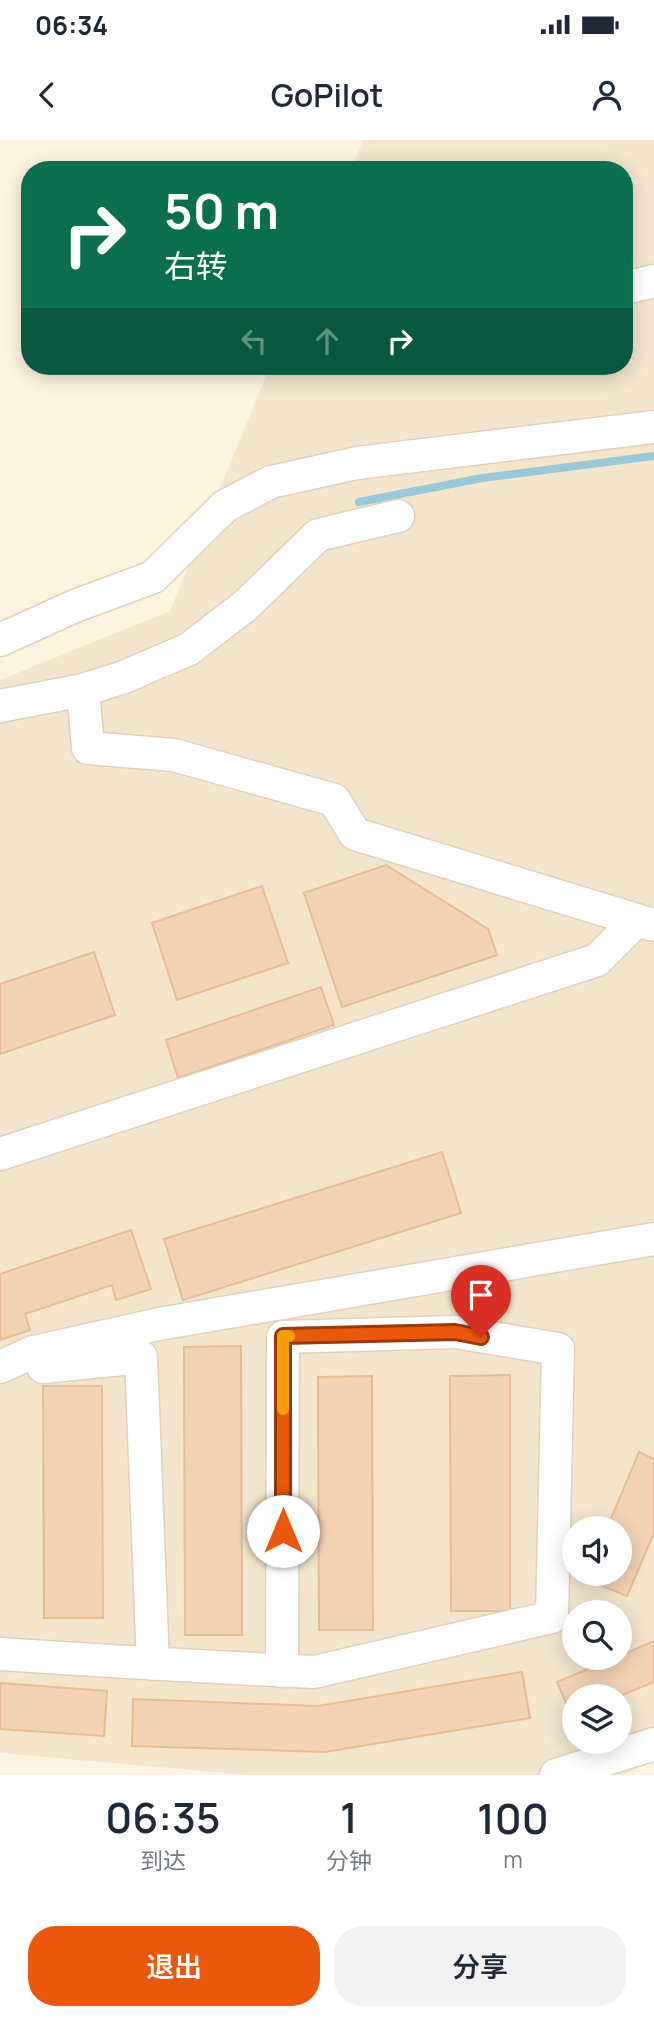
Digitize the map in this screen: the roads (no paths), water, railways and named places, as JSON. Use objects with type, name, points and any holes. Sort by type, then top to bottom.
[{"type":"street","points":[[633,286],[654,281]]},
{"type":"street","points":[[0,640],[75,606],[153,577],[225,506],[271,482],[357,463],[654,427]]},
{"type":"street","points":[[0,706],[83,690],[124,677],[189,649],[246,605],[318,536],[398,516]]},
{"type":"street","points":[[83,690],[88,748],[174,755],[334,800],[355,834],[645,923]]},
{"type":"street","points":[[0,1154],[597,960],[645,923]]},
{"type":"street","points":[[0,1370],[33,1352],[159,1324],[654,1239]]},
{"type":"street","points":[[0,1654],[153,1664],[282,1671],[314,1672],[552,1617],[558,1349],[455,1332],[283,1336],[282,1671]]},
{"type":"street","points":[[0,1370],[141,1357],[153,1664]]},
{"type":"street","points":[[556,1775],[654,1744]]},
{"type":"waterway","points":[[359,502],[482,478],[654,456]]}]
